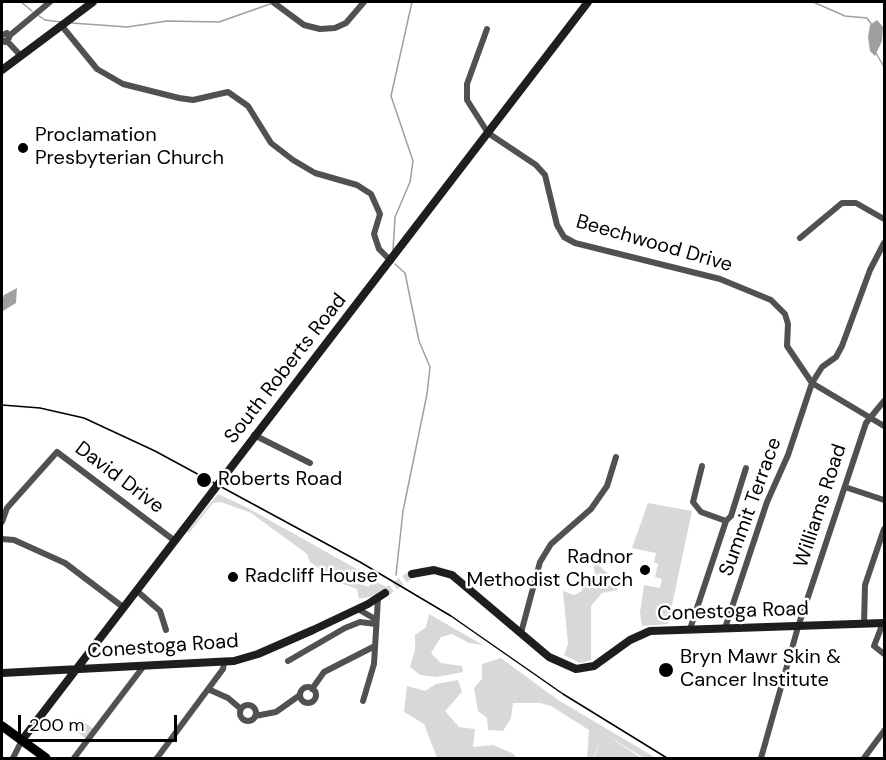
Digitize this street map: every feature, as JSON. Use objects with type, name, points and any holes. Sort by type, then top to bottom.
[{"type":"main road","points":[[2,70],[93,2]]},
{"type":"main road","name":"South Roberts Road","points":[[22,740],[588,2]]},
{"type":"main road","name":"Conestoga Road","points":[[412,574],[444,571],[464,583],[559,663],[583,669],[604,660],[640,634],[658,630],[884,623]]},
{"type":"main road","name":"Conestoga Road","points":[[2,673],[224,663],[258,654],[358,609],[382,595]]},
{"type":"main road","points":[[2,726],[46,759]]},
{"type":"street","points":[[20,55],[4,39],[50,2]]},
{"type":"street","points":[[275,4],[304,24],[320,29],[335,28],[346,23],[364,2]]},
{"type":"street","points":[[62,24],[97,69],[123,84],[193,100],[228,93],[248,106],[271,143],[293,160],[315,173],[357,185],[371,194],[380,214],[374,234],[379,249],[391,261]]},
{"type":"street","points":[[488,29],[467,84],[467,100],[488,133]]},
{"type":"street","name":"Beechwood Drive","points":[[488,133],[536,165],[545,175],[557,225],[564,237],[575,243],[720,279],[771,300],[785,314],[788,324],[787,346],[812,383]]},
{"type":"street","points":[[800,238],[842,203],[856,203],[885,219]]},
{"type":"street","points":[[885,243],[870,270],[839,351],[822,367],[812,383],[885,426]]},
{"type":"street","name":"Summit Terrace","points":[[725,628],[767,502],[797,431],[812,383]]},
{"type":"street","name":"Williams Road","points":[[761,759],[798,627],[845,487],[870,417],[885,401]]},
{"type":"street","points":[[254,435],[310,463]]},
{"type":"street","name":"David Drive","points":[[2,522],[8,508],[57,452],[175,541]]},
{"type":"street","points":[[521,633],[540,562],[551,544],[591,509],[607,486],[616,457]]},
{"type":"street","points":[[702,466],[693,502],[701,512],[726,521]]},
{"type":"street","points":[[690,630],[746,468]]},
{"type":"street","points":[[845,487],[885,500]]},
{"type":"street","points":[[864,624],[865,585],[885,529]]},
{"type":"street","points":[[2,539],[14,540],[65,563],[123,607]]},
{"type":"street","points":[[137,591],[160,611],[166,630]]},
{"type":"street","points":[[363,701],[374,664],[375,622],[382,595]]},
{"type":"street","points":[[358,609],[375,622]]},
{"type":"street","points":[[288,661],[345,628],[360,622],[375,622]]},
{"type":"street","points":[[884,623],[874,646],[885,654]]},
{"type":"street","points":[[312,689],[324,672],[373,647]]},
{"type":"street","points":[[166,759],[158,756],[223,669],[224,663]]},
{"type":"street","points":[[74,759],[143,668]]},
{"type":"street","points":[[255,716],[255,710],[251,706],[245,705],[241,709],[240,715],[244,720],[250,720],[255,716],[276,712],[300,695],[305,688],[312,689]]},
{"type":"street","points":[[208,689],[228,698],[241,709]]},
{"type":"street","points":[[300,695],[302,701],[310,703],[316,696],[312,689]]},
{"type":"street","points":[[864,759],[885,731]]},
{"type":"street","name":"South Roberts Road","points":[[14,759],[22,740]]},
{"type":"shaded area","points":[[877,20],[883,27],[882,41],[875,56],[870,51],[868,37],[870,25]]},
{"type":"shaded area","points":[[17,288],[16,303],[3,311],[4,295]]},
{"type":"shaded area","points":[[218,494],[248,508],[362,572],[349,575],[352,580],[368,587],[374,581],[393,590],[391,594],[382,590],[374,596],[359,599],[357,589],[340,583],[310,562],[307,554],[251,513],[221,502],[213,503],[189,533],[187,532]]},
{"type":"shaded area","points":[[648,503],[692,511],[668,624],[642,626],[640,613],[644,585],[660,588],[662,579],[655,577],[658,564],[654,562],[656,553],[632,548]]},
{"type":"shaded area","points":[[593,560],[617,582],[618,590],[602,593],[591,606],[591,660],[580,663],[564,655],[568,644],[563,591],[574,595],[582,591],[579,573],[595,577]]},
{"type":"shaded area","points":[[429,614],[483,645],[469,643],[452,634],[441,637],[431,653],[441,663],[462,666],[463,672],[437,677],[420,675],[410,667],[415,650],[415,635],[426,627]]},
{"type":"shaded area","points":[[501,658],[558,700],[656,758],[644,758],[606,735],[641,758],[594,758],[600,741],[593,758],[587,758],[589,730],[551,706],[540,703],[513,703],[511,718],[503,731],[488,730],[487,718],[478,711],[474,688],[482,679],[482,664]]},
{"type":"shaded area","points":[[458,680],[462,692],[445,711],[459,727],[475,729],[473,747],[493,745],[512,753],[517,758],[437,758],[424,724],[404,712],[407,686],[425,691],[436,684]]},
{"type":"shaded area","points":[[80,719],[95,730],[87,740],[73,728]]},
{"type":"waterway","points":[[21,2],[32,11]]},
{"type":"waterway","points":[[393,251],[395,217],[410,182],[413,161],[391,96],[412,2]]},
{"type":"waterway","points":[[813,2],[845,16],[867,18],[872,25]]},
{"type":"waterway","points":[[72,23],[127,27],[167,21],[219,22],[270,4]]},
{"type":"waterway","points":[[39,16],[45,20],[61,22]]},
{"type":"waterway","points":[[876,53],[884,67]]},
{"type":"waterway","points":[[395,264],[405,273],[419,341],[430,367],[427,394],[403,511],[396,575]]},
{"type":"tunnel","points":[[385,593],[412,574]]},
{"type":"tram line","points":[[2,405],[40,408],[84,418],[155,451],[360,562],[451,616],[563,694],[667,758]]},
{"type":"place","name":"Proclamation Presbyterian Church","points":[[23,148]]},
{"type":"place","name":"Roberts Road","points":[[204,480]]},
{"type":"place","name":"Radnor Methodist Church","points":[[645,570]]},
{"type":"place","name":"Radcliff House","points":[[233,577]]},
{"type":"place","name":"Bryn Mawr Skin & Cancer Institute","points":[[666,670]]}]
